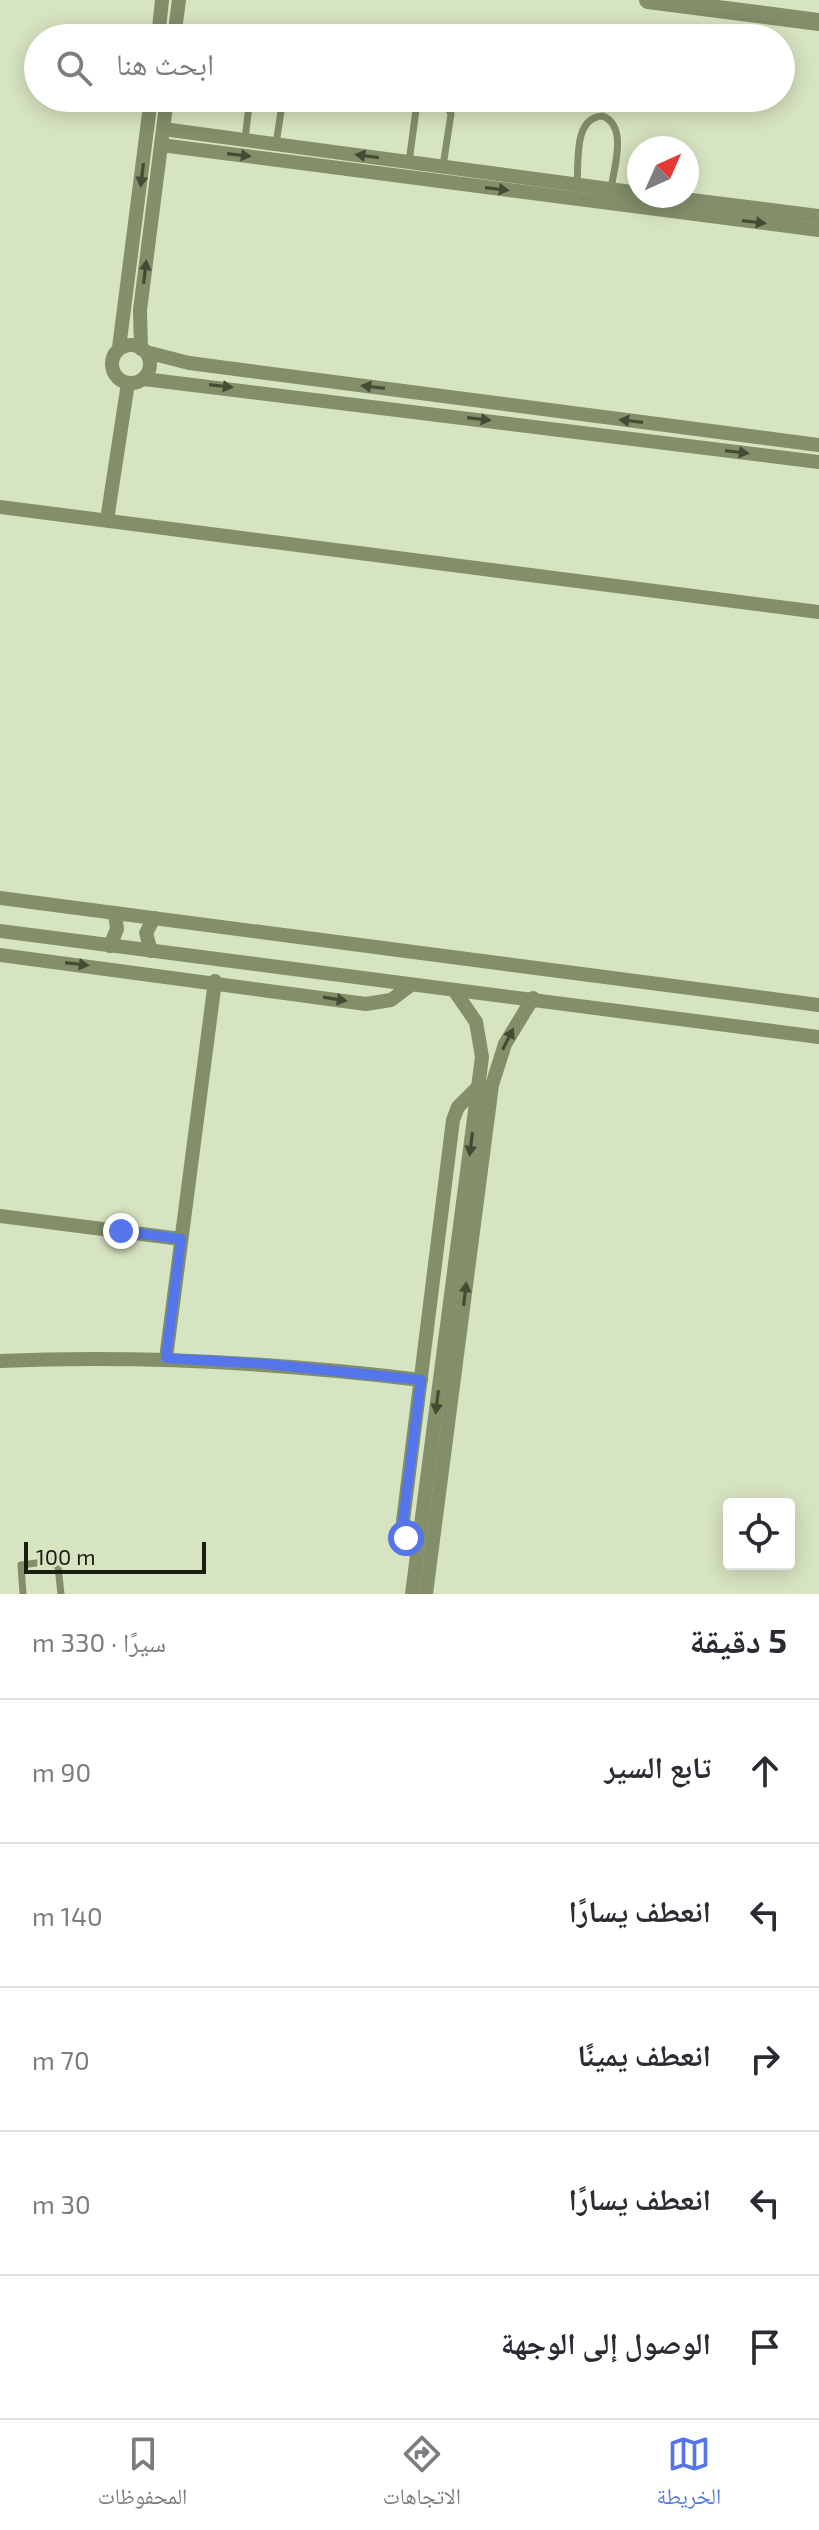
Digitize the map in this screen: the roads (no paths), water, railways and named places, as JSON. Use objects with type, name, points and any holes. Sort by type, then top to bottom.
[{"type":"street","points":[[159,24],[162,0]]},
{"type":"street","points":[[176,24],[179,0]]},
{"type":"street","points":[[648,0],[819,22]]},
{"type":"street","points":[[128,383],[112,371],[111,361],[119,348],[149,112]]},
{"type":"street","points":[[144,379],[150,366],[143,350],[140,310],[165,112]]},
{"type":"street","points":[[163,129],[627,191]]},
{"type":"street","points":[[161,145],[627,196]]},
{"type":"street","points":[[699,204],[819,216]]},
{"type":"street","points":[[699,208],[819,230]]},
{"type":"street","points":[[119,348],[133,344],[143,350],[205,365],[819,445]]},
{"type":"street","points":[[128,383],[144,379],[819,462]]},
{"type":"street","points":[[107,520],[128,383]]},
{"type":"street","points":[[0,507],[819,612]]},
{"type":"street","points":[[0,898],[819,1005]]},
{"type":"street","points":[[110,946],[117,929],[115,913]]},
{"type":"street","points":[[151,951],[146,933],[154,918]]},
{"type":"street","points":[[0,931],[819,1037]]},
{"type":"street","points":[[0,955],[215,981],[366,1004],[391,1000],[411,985]]},
{"type":"street","points":[[166,1358],[215,981]]},
{"type":"street","points":[[412,1594],[478,1087],[480,1034],[472,1013],[454,990]]},
{"type":"street","points":[[426,1594],[492,1085],[505,1044],[533,998]]},
{"type":"street","points":[[417,1555],[406,1538],[403,1521],[453,1120],[458,1107],[478,1087]]},
{"type":"street","points":[[0,1216],[181,1239]]},
{"type":"street","points":[[0,1361],[166,1358],[266,1364],[421,1380]]},
{"type":"lane","points":[[245,140],[248,112]]},
{"type":"lane","points":[[276,144],[281,112]]},
{"type":"lane","points":[[409,162],[416,112]]},
{"type":"lane","points":[[443,166],[450,112]]},
{"type":"lane","points":[[577,185],[583,127],[589,119],[603,116],[612,121],[617,134],[611,189]]},
{"type":"lane","points":[[23,1594],[21,1565],[52,1561],[58,1567],[61,1594]]}]
